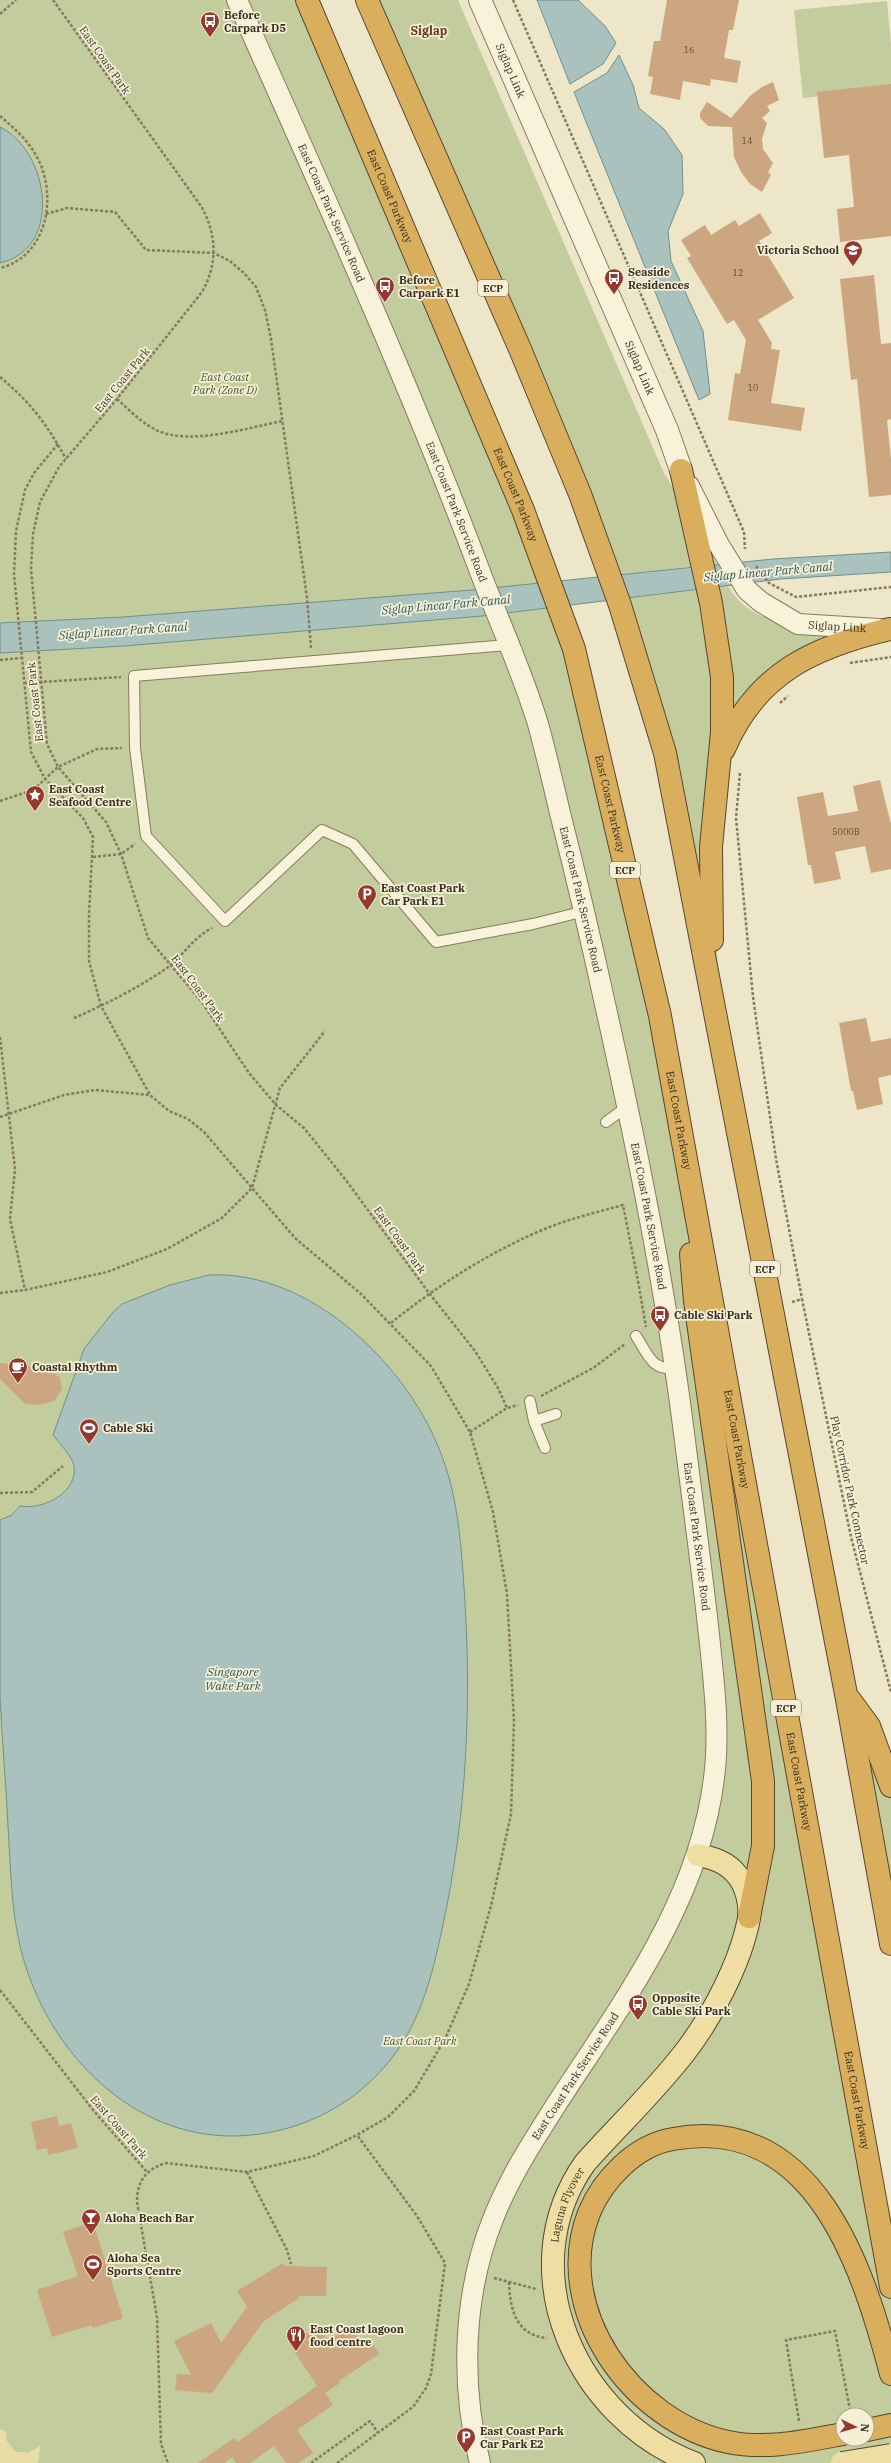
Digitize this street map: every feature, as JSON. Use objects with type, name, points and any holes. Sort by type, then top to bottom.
[{"type":"highway","name":"East Coast Parkway","points":[[307,0],[523,510],[562,612],[574,649],[656,1001],[681,1130],[891,2287]]},
{"type":"highway","name":"ECP","points":[[367,0],[520,349],[580,494],[620,605],[664,753],[713,998],[846,1694],[891,1944]]},
{"type":"highway","points":[[681,470],[710,549],[711,603],[722,689],[722,732],[717,765],[711,847],[713,998]]},
{"type":"highway","points":[[717,765],[730,735],[746,709],[762,689],[788,666],[850,638],[890,629]]},
{"type":"highway","points":[[681,1130],[695,1301],[763,1781],[763,1846],[749,1917]]},
{"type":"highway","points":[[846,1694],[869,1726],[891,1786]]},
{"type":"highway","points":[[835,2434],[801,2435],[750,2444],[709,2437],[679,2423],[654,2406],[626,2381],[611,2362],[598,2337],[587,2309],[582,2285],[581,2246],[587,2219],[596,2200],[609,2181],[629,2160],[651,2146],[669,2139],[713,2136],[751,2144],[786,2164],[808,2186],[840,2231],[863,2284],[891,2374]]},
{"type":"highway","points":[[875,2428],[891,2425]]},
{"type":"main road","points":[[698,1855],[724,1863],[738,1876],[747,1896],[749,1917]]},
{"type":"main road","name":"Laguna Flyover","points":[[694,2463],[671,2453],[643,2436],[616,2412],[590,2382],[567,2338],[559,2313],[552,2271],[554,2242],[560,2210],[575,2177],[594,2153],[672,2068],[706,2021],[728,1978],[749,1917]]},
{"type":"main road","points":[[842,2463],[891,2455]]},
{"type":"street","name":"East Coast Park Service Road","points":[[237,0],[441,466],[537,722],[585,911],[628,1106],[676,1368],[704,1592],[716,1718],[714,1781],[698,1855],[681,1897],[652,1954],[532,2143],[516,2170],[492,2220],[477,2273],[469,2326],[469,2392],[480,2463]]},
{"type":"street","name":"Siglap Link","points":[[480,0],[667,430],[681,470]]},
{"type":"street","name":"Siglap Link","points":[[710,549],[747,590],[776,612],[798,624],[890,629]]},
{"type":"lane","points":[[508,645],[134,676],[135,748],[146,836],[225,921],[322,830],[353,844],[436,942],[533,924],[585,911]]},
{"type":"lane","points":[[606,1122],[628,1106]]},
{"type":"lane","points":[[636,1336],[656,1365],[663,1368],[676,1368]]},
{"type":"lane","points":[[530,1401],[534,1421],[545,1448]]},
{"type":"lane","points":[[534,1421],[556,1414]]},
{"type":"path","points":[[0,14],[16,0]]},
{"type":"path","name":"East Coast Park","points":[[53,0],[201,206],[210,225],[214,253],[210,274],[202,292],[117,399],[66,459],[45,489],[36,517],[31,553],[46,744],[58,767],[106,822],[121,854],[148,938],[201,1002],[249,1073],[276,1105],[304,1128],[345,1179],[486,1366],[507,1408]]},
{"type":"path","points":[[513,0],[744,532],[745,551]]},
{"type":"path","points":[[0,116],[23,137],[38,160],[46,182],[46,214],[42,232],[30,251],[16,263],[0,268]]},
{"type":"path","points":[[46,214],[67,208],[115,212],[146,250],[214,253],[244,273],[256,287],[261,298],[271,339],[307,598],[310,634]]},
{"type":"path","points":[[0,377],[38,412],[66,459]]},
{"type":"path","points":[[117,399],[145,423],[157,430],[181,436],[207,435],[283,421]]},
{"type":"path","points":[[58,444],[34,473],[25,490],[20,509],[14,559],[21,657],[31,752],[45,778],[90,827],[93,837],[89,914],[89,961],[101,1006],[150,1095],[169,1111],[188,1120],[204,1132],[295,1238],[361,1294],[391,1323],[431,1366],[470,1432],[493,1512],[507,1594],[514,1721],[511,1814],[491,1906],[469,1984],[445,2039],[414,2091],[388,2117],[357,2135],[314,2156],[247,2172],[166,2164],[156,2166],[147,2172]]},
{"type":"path","points":[[769,583],[796,597],[891,587]]},
{"type":"path","points":[[0,660],[21,657]]},
{"type":"path","points":[[844,664],[891,657]]},
{"type":"path","points":[[24,683],[134,676]]},
{"type":"path","points":[[776,707],[792,692]]},
{"type":"path","points":[[0,801],[33,790],[58,767],[97,749],[135,748]]},
{"type":"path","name":"Play Corridor Park Connector","points":[[740,768],[736,818],[753,997],[776,1159],[802,1300],[850,1537],[891,1692]]},
{"type":"path","points":[[93,857],[121,854],[146,836]]},
{"type":"path","points":[[74,1018],[101,1006],[171,964],[197,936],[225,921]]},
{"type":"path","points":[[0,1293],[25,1290],[106,1272],[167,1249],[222,1218],[252,1188],[280,1088],[325,1031]]},
{"type":"path","points":[[0,1037],[15,1169],[10,1219],[25,1290]]},
{"type":"path","points":[[0,1117],[64,1095],[95,1090],[150,1095]]},
{"type":"path","points":[[391,1323],[429,1292],[506,1247],[548,1228],[624,1205],[646,1327],[593,1368],[530,1401],[507,1408],[470,1432]]},
{"type":"path","points":[[638,1281],[642,1280]]},
{"type":"path","points":[[792,1302],[802,1300]]},
{"type":"path","points":[[0,1493],[32,1492],[62,1466]]},
{"type":"path","name":"East Coast Park","points":[[0,1990],[93,2110],[147,2172],[137,2190],[137,2202],[157,2317],[161,2444],[168,2463]]},
{"type":"path","points":[[337,2463],[413,2407],[426,2388],[431,2374],[445,2263],[417,2216],[357,2135]]},
{"type":"path","points":[[247,2172],[287,2250],[291,2264]]},
{"type":"path","points":[[490,2277],[541,2291]]},
{"type":"path","points":[[509,2282],[512,2310],[519,2324],[535,2335],[553,2339]]},
{"type":"path","points":[[801,2435],[786,2340],[835,2331],[849,2407]]},
{"type":"path","points":[[312,2463],[370,2421],[378,2433]]},
{"type":"green space","name":"East Coast Park","points":[[0,0],[306,0],[551,581],[659,1016],[891,2283],[891,2463],[38,2463],[40,2447],[28,2453],[15,2452],[6,2440],[6,2432],[0,2429]]},
{"type":"green space","points":[[367,0],[458,0],[667,480],[665,474],[717,564],[606,576]]},
{"type":"green space","points":[[887,1],[891,45],[891,89],[803,98],[794,10]]},
{"type":"green space","points":[[728,586],[736,598],[747,607],[770,619],[797,625],[889,637],[832,654],[767,692],[732,743],[718,798],[717,999],[616,600]]},
{"type":"green space","points":[[846,1696],[891,1787],[891,1941]]},
{"type":"sand","points":[[0,2429],[6,2432],[6,2440],[15,2452],[28,2453],[40,2446],[38,2463],[0,2463]]},
{"type":"water","points":[[537,0],[578,0],[605,26],[616,43],[603,64],[570,84]]},
{"type":"water","points":[[619,55],[633,85],[639,108],[664,129],[682,155],[683,194],[668,231],[671,261],[703,331],[710,394],[699,400],[574,92],[607,73]]},
{"type":"water","points":[[0,127],[17,139],[30,156],[38,177],[42,198],[41,220],[34,239],[20,254],[0,263]]},
{"type":"water","name":"Siglap Linear Park Canal","points":[[891,552],[891,572],[781,579],[482,616],[124,646],[0,653],[0,623],[123,617],[472,590],[773,559]]},
{"type":"water","name":"Singapore Wake Park","points":[[209,1275],[247,1278],[285,1289],[320,1307],[353,1331],[382,1359],[407,1391],[428,1425],[443,1459],[452,1490],[460,1538],[466,1630],[467,1716],[462,1801],[457,1844],[442,1929],[427,1987],[417,2015],[403,2042],[388,2063],[370,2082],[351,2098],[330,2111],[307,2122],[283,2130],[232,2136],[196,2132],[161,2122],[130,2106],[102,2084],[76,2058],[55,2029],[38,1998],[20,1947],[14,1913],[0,1696],[0,1520],[12,1515],[20,1506],[29,1507],[39,1505],[57,1498],[65,1492],[74,1476],[73,1462],[53,1435],[84,1349],[113,1312],[122,1304],[170,1285]]},
{"type":"building","points":[[667,0],[739,0],[733,30],[729,30],[724,58],[741,61],[737,83],[711,79],[710,86],[683,81],[680,100],[650,94],[653,77],[648,76],[654,41],[660,41]]},
{"type":"building","points":[[773,82],[779,100],[767,106],[770,111],[762,118],[767,123],[762,139],[763,149],[773,163],[768,172],[771,175],[762,192],[750,184],[741,172],[734,157],[732,127],[708,126],[700,118],[700,113],[707,102],[731,118],[750,96],[762,87]]},
{"type":"building","points":[[891,84],[891,236],[840,242],[837,209],[854,207],[849,155],[824,158],[817,92]]},
{"type":"building","points":[[760,213],[772,233],[759,241],[794,298],[758,320],[772,343],[771,349],[780,350],[771,403],[805,408],[801,431],[728,420],[735,373],[740,374],[746,340],[734,320],[727,324],[687,258],[691,256],[681,240],[705,225],[711,235],[735,220],[739,226]]},
{"type":"building","points":[[874,275],[881,344],[891,343],[891,419],[887,420],[891,459],[891,495],[869,497],[857,379],[851,380],[840,279]]},
{"type":"building","points":[[880,780],[891,824],[891,869],[871,873],[865,846],[835,852],[841,879],[814,884],[811,865],[808,865],[797,797],[823,792],[828,816],[858,811],[853,786]]},
{"type":"building","points":[[866,1018],[871,1042],[891,1038],[891,1075],[878,1078],[883,1104],[857,1110],[853,1091],[851,1091],[839,1023]]},
{"type":"building","points":[[0,1363],[50,1369],[60,1378],[62,1389],[54,1401],[38,1405],[25,1404],[0,1379]]},
{"type":"building","points":[[57,2116],[59,2126],[71,2123],[78,2148],[48,2155],[47,2148],[37,2150],[31,2122]]},
{"type":"building","points":[[93,2222],[123,2318],[93,2328],[92,2325],[52,2337],[37,2290],[78,2276],[63,2232]]},
{"type":"building","points":[[283,2263],[285,2266],[327,2267],[326,2296],[298,2296],[299,2298],[264,2321],[212,2393],[175,2390],[177,2374],[191,2375],[174,2341],[211,2323],[221,2343],[247,2307],[237,2291]]},
{"type":"building","points":[[318,2326],[328,2341],[350,2326],[363,2345],[370,2340],[379,2354],[339,2381],[340,2383],[325,2393],[333,2405],[297,2430],[313,2453],[298,2463],[286,2463],[274,2446],[250,2463],[236,2463],[232,2457],[224,2463],[198,2463],[234,2438],[237,2442],[317,2386],[290,2345]]},
{"type":"place","name":"Before Carpark D5","points":[[210,38]]},
{"type":"place","name":"Victoria School","points":[[853,267]]},
{"type":"place","name":"Seaside Residences","points":[[614,295]]},
{"type":"place","name":"Before Carpark E1","points":[[385,303]]},
{"type":"place","name":"East Coast Seafood Centre","points":[[35,812]]},
{"type":"place","name":"East Coast Park Car Park E1","points":[[367,911]]},
{"type":"place","name":"Cable Ski Park","points":[[660,1332]]},
{"type":"place","name":"Coastal Rhythm","points":[[18,1384]]},
{"type":"place","name":"Cable Ski","points":[[89,1445]]},
{"type":"place","name":"Opposite Cable Ski Park","points":[[638,2021]]},
{"type":"place","name":"Aloha Beach Bar","points":[[91,2235]]},
{"type":"place","name":"Aloha Sea Sports Centre","points":[[93,2281]]},
{"type":"place","name":"East Coast lagoon food centre","points":[[296,2352]]},
{"type":"place","name":"East Coast Park Car Park E2","points":[[466,2454]]},
{"type":"district","name":"Siglap","points":[[429,31]]},
{"type":"park label","name":"East Coast Park (Zone D)","points":[[225,383]]}]
